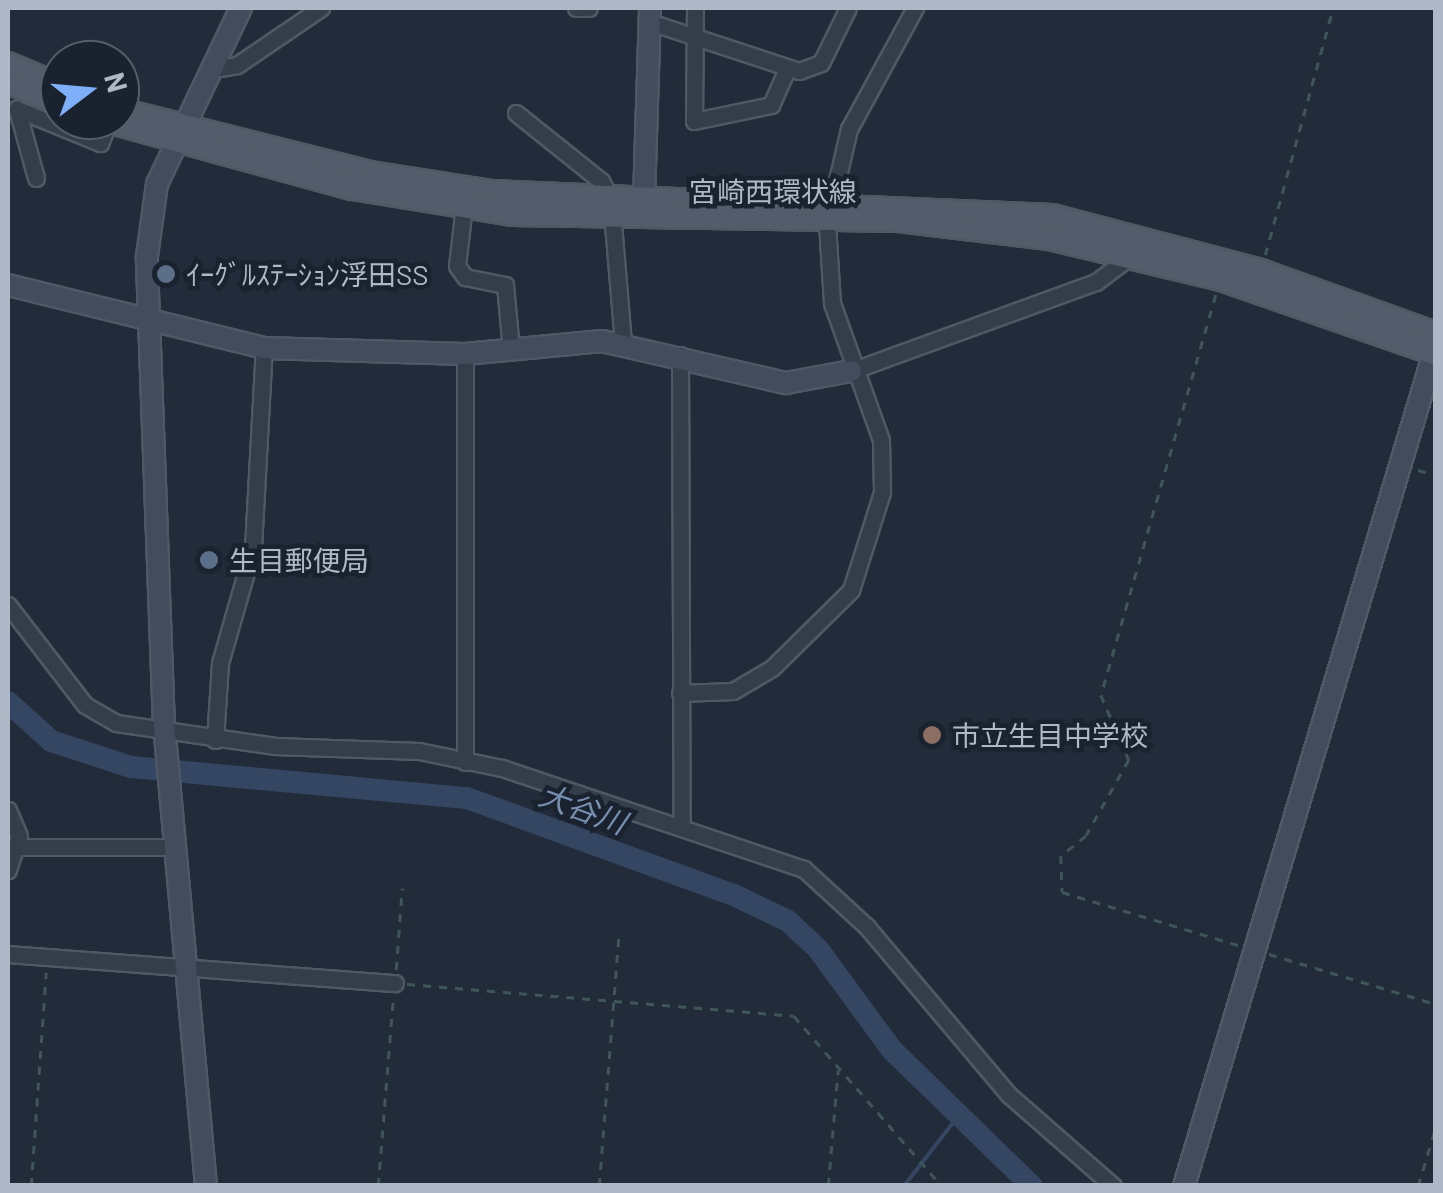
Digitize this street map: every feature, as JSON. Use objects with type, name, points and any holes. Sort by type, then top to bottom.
[{"type":"main road","points":[[8,64],[40,78]]},
{"type":"main road","points":[[8,82],[40,95]]},
{"type":"main road","name":"宮崎西環状線","points":[[140,126],[464,206],[1052,216],[1261,272],[1435,347]]},
{"type":"main road","name":"宮崎西環状線","points":[[181,137],[372,174],[611,210],[644,200],[831,214],[898,220],[1132,255],[1222,279],[1435,347]]},
{"type":"street","points":[[206,1186],[165,738],[146,316],[148,227],[181,137],[241,8]]},
{"type":"street","points":[[213,69],[237,65],[321,8]]},
{"type":"street","points":[[576,8],[589,8]]},
{"type":"street","points":[[694,8],[690,36],[694,121],[762,110],[786,69]]},
{"type":"street","points":[[644,200],[650,15],[690,36],[786,69],[820,63],[848,8]]},
{"type":"street","points":[[680,693],[733,691],[772,668],[851,590],[882,492],[881,440],[852,371],[832,303],[831,214],[849,128],[915,8]]},
{"type":"street","points":[[36,178],[17,109],[40,118]]},
{"type":"street","points":[[516,113],[601,181],[611,210],[623,344]]},
{"type":"street","points":[[464,206],[457,266],[465,277],[505,284],[511,350]]},
{"type":"street","points":[[8,285],[264,348],[465,354],[623,344],[807,385],[1096,282],[1132,255]]},
{"type":"street","points":[[1184,1186],[1258,951],[1435,347]]},
{"type":"street","points":[[215,740],[220,664],[252,548],[264,348]]},
{"type":"street","points":[[465,354],[465,762]]},
{"type":"street","points":[[680,355],[682,826]]},
{"type":"street","points":[[8,604],[85,705],[116,723],[165,738],[465,762],[758,848],[838,896],[1008,1094],[1113,1186]]},
{"type":"street","points":[[8,810],[18,846],[8,870]]},
{"type":"street","points":[[18,846],[172,839]]},
{"type":"street","points":[[8,954],[394,982]]},
{"type":"path","points":[[1261,272],[1333,8]]},
{"type":"path","points":[[1222,279],[1101,695],[1129,760],[1086,836],[1061,856],[1062,892],[1436,1004]]},
{"type":"path","points":[[1400,465],[1436,475]]},
{"type":"path","points":[[378,1186],[402,888]]},
{"type":"path","points":[[599,1186],[619,931]]},
{"type":"path","points":[[31,1186],[47,957]]},
{"type":"path","points":[[394,982],[794,1016],[942,1186]]},
{"type":"path","points":[[828,1186],[838,1068]]},
{"type":"path","points":[[1418,1186],[1436,1126]]},
{"type":"waterway","name":"大谷川","points":[[8,702],[51,741],[131,767],[467,798],[734,895],[788,921],[818,949],[892,1050],[1032,1186]]},
{"type":"waterway","points":[[904,1186],[956,1119]]},
{"type":"place","name":"ｲｰｸﾞﾙｽﾃｰｼｮﾝ浮田SS","points":[[166,274]]},
{"type":"place","name":"生目郵便局","points":[[209,560]]},
{"type":"place","name":"市立生目中学校","points":[[932,735]]}]
